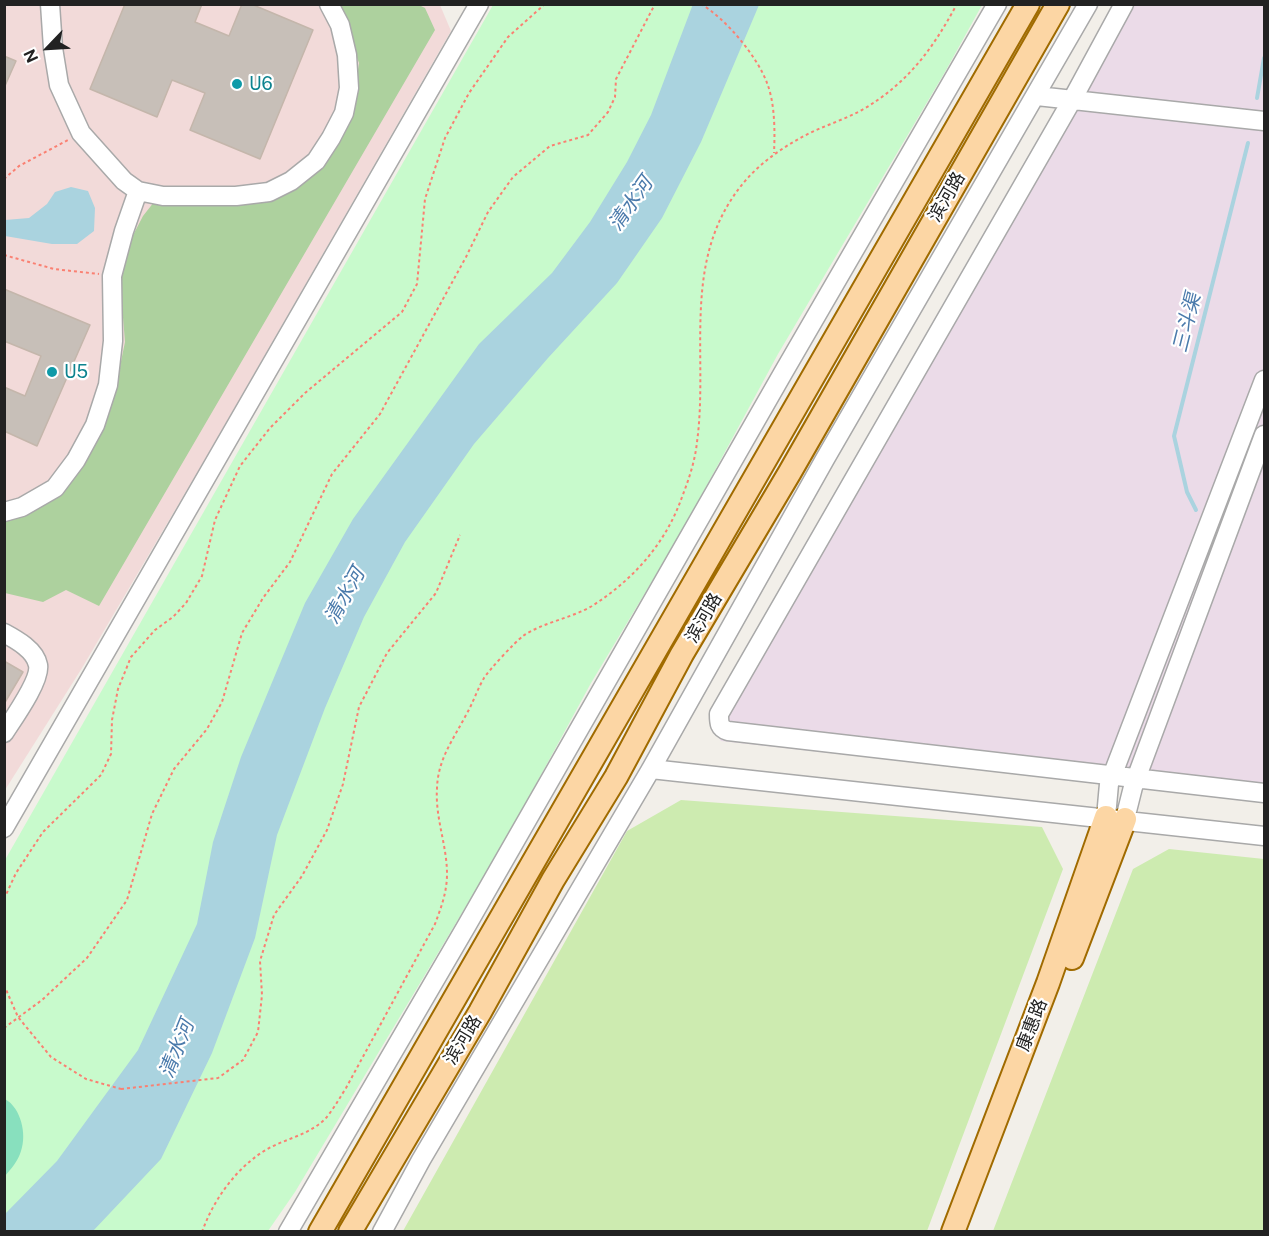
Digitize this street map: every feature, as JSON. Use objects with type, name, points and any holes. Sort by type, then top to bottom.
[{"type":"main road","name":"滨河路","points":[[320,1232],[1028,4]]},
{"type":"main road","name":"滨河路","points":[[350,1232],[616,777],[682,654],[790,472],[1058,4]]},
{"type":"main road","name":"康惠路","points":[[953,1232],[1048,983],[1116,818]]},
{"type":"main road","name":"康惠路","points":[[969,1232],[1116,818]]},
{"type":"street","points":[[50,4],[53,48],[59,85],[81,133],[124,181],[138,191],[163,196],[225,196],[269,192],[291,181],[316,161],[344,113],[349,88],[347,55],[340,25],[329,4]]},
{"type":"street","points":[[4,828],[479,4]]},
{"type":"street","points":[[288,1232],[461,936],[997,4]]},
{"type":"street","points":[[382,1232],[421,1160],[651,769],[825,459],[1037,96],[1088,4]]},
{"type":"street","points":[[1124,4],[1072,100],[719,714],[718,723],[723,730],[728,732],[1264,793]]},
{"type":"street","points":[[1037,96],[1264,121]]},
{"type":"street","points":[[4,512],[22,507],[55,488],[76,460],[95,425],[108,385],[113,341],[112,276],[138,191]]},
{"type":"street","points":[[1116,818],[1109,784],[1264,380]]},
{"type":"street","points":[[1116,818],[1137,778],[1264,435]]},
{"type":"street","points":[[4,633],[33,653],[39,666],[37,678],[4,733]]},
{"type":"street","points":[[651,769],[1116,818],[1264,836]]},
{"type":"path","points":[[4,899],[16,873],[43,832],[101,775],[111,754],[112,720],[118,689],[131,657],[155,630],[173,617],[186,603],[202,576],[214,520],[240,465],[270,428],[306,393],[402,312],[417,284],[425,199],[446,138],[468,93],[508,37],[545,4]]},
{"type":"path","points":[[4,1029],[42,1000],[87,958],[127,900],[152,814],[174,769],[207,729],[222,702],[242,633],[263,598],[290,562],[332,474],[380,414],[466,257],[488,212],[513,177],[550,146],[588,135],[608,112],[615,97],[616,79],[655,4]]},
{"type":"path","points":[[701,4],[716,13],[745,45],[767,84],[776,128],[774,153]]},
{"type":"path","points":[[202,1232],[210,1211],[250,1160],[271,1147],[306,1132],[324,1120],[334,1107],[435,924],[444,899],[447,875],[437,809],[436,789],[440,764],[485,676],[523,636],[591,606],[627,578],[647,559],[666,534],[682,500],[693,465],[697,441],[700,406],[700,296],[707,256],[715,228],[732,198],[749,176],[774,153],[861,110],[890,91],[927,55],[957,4]]},
{"type":"path","points":[[4,179],[19,166],[81,133]]},
{"type":"path","points":[[4,255],[54,268],[112,276]]},
{"type":"path","points":[[4,985],[18,1017],[51,1057],[86,1079],[121,1089],[218,1078],[243,1060],[258,1032],[262,996],[260,961],[274,915],[302,876],[327,830],[343,784],[359,707],[387,653],[436,593],[460,535]]},
{"type":"shaded area","points":[[5,5],[440,5],[451,31],[201,466],[82,668],[5,790]]},
{"type":"shaded area","points":[[1116,5],[1264,5],[1264,801],[721,741],[709,722],[1030,163]]},
{"type":"green space","points":[[417,4],[425,8],[435,30],[99,606],[66,590],[43,602],[5,593],[5,519],[51,499],[72,482],[90,451],[113,400],[125,342],[120,281],[130,241],[143,216],[154,202],[275,196],[352,108],[359,63],[336,5]]},
{"type":"green space","points":[[493,5],[982,5],[945,72],[778,354],[681,533],[591,683],[505,841],[295,1192],[268,1231],[5,1232],[5,860]]},
{"type":"green space","points":[[681,800],[1042,827],[1063,869],[927,1231],[403,1231],[627,831]]},
{"type":"green space","points":[[1169,849],[1264,859],[1264,1231],[993,1231],[1133,869]]},
{"type":"green space","points":[[5,1099],[11,1103],[19,1115],[23,1129],[23,1144],[18,1158],[5,1176]]},
{"type":"water","name":"清水河","points":[[693,4],[759,5],[701,142],[662,218],[617,283],[474,444],[405,542],[364,617],[325,708],[277,835],[255,938],[212,1053],[161,1159],[93,1231],[5,1231],[5,1214],[57,1161],[138,1050],[197,924],[213,842],[241,757],[305,603],[353,519],[479,344],[552,273],[590,222],[627,162],[651,115]]},
{"type":"water","points":[[71,187],[88,191],[95,208],[94,231],[77,244],[52,244],[5,236],[5,220],[29,218],[47,204],[55,192]]},
{"type":"building","name":"U6","points":[[125,4],[202,4],[195,22],[229,36],[242,4],[251,4],[313,30],[260,159],[190,130],[205,93],[172,80],[157,117],[90,89]]},
{"type":"building","points":[[4,56],[16,61],[4,88]]},
{"type":"building","name":"U5","points":[[4,289],[90,325],[37,446],[4,431],[4,387],[25,396],[41,356],[4,341]]},
{"type":"building","points":[[4,661],[23,672],[4,704]]},
{"type":"waterway","name":"三斗渠","points":[[1257,98],[1264,58]]},
{"type":"waterway","name":"三斗渠","points":[[1196,510],[1187,492],[1174,436],[1248,143]]},
{"type":"place","name":"U6","points":[[237,84]]},
{"type":"place","name":"U5","points":[[52,372]]}]
